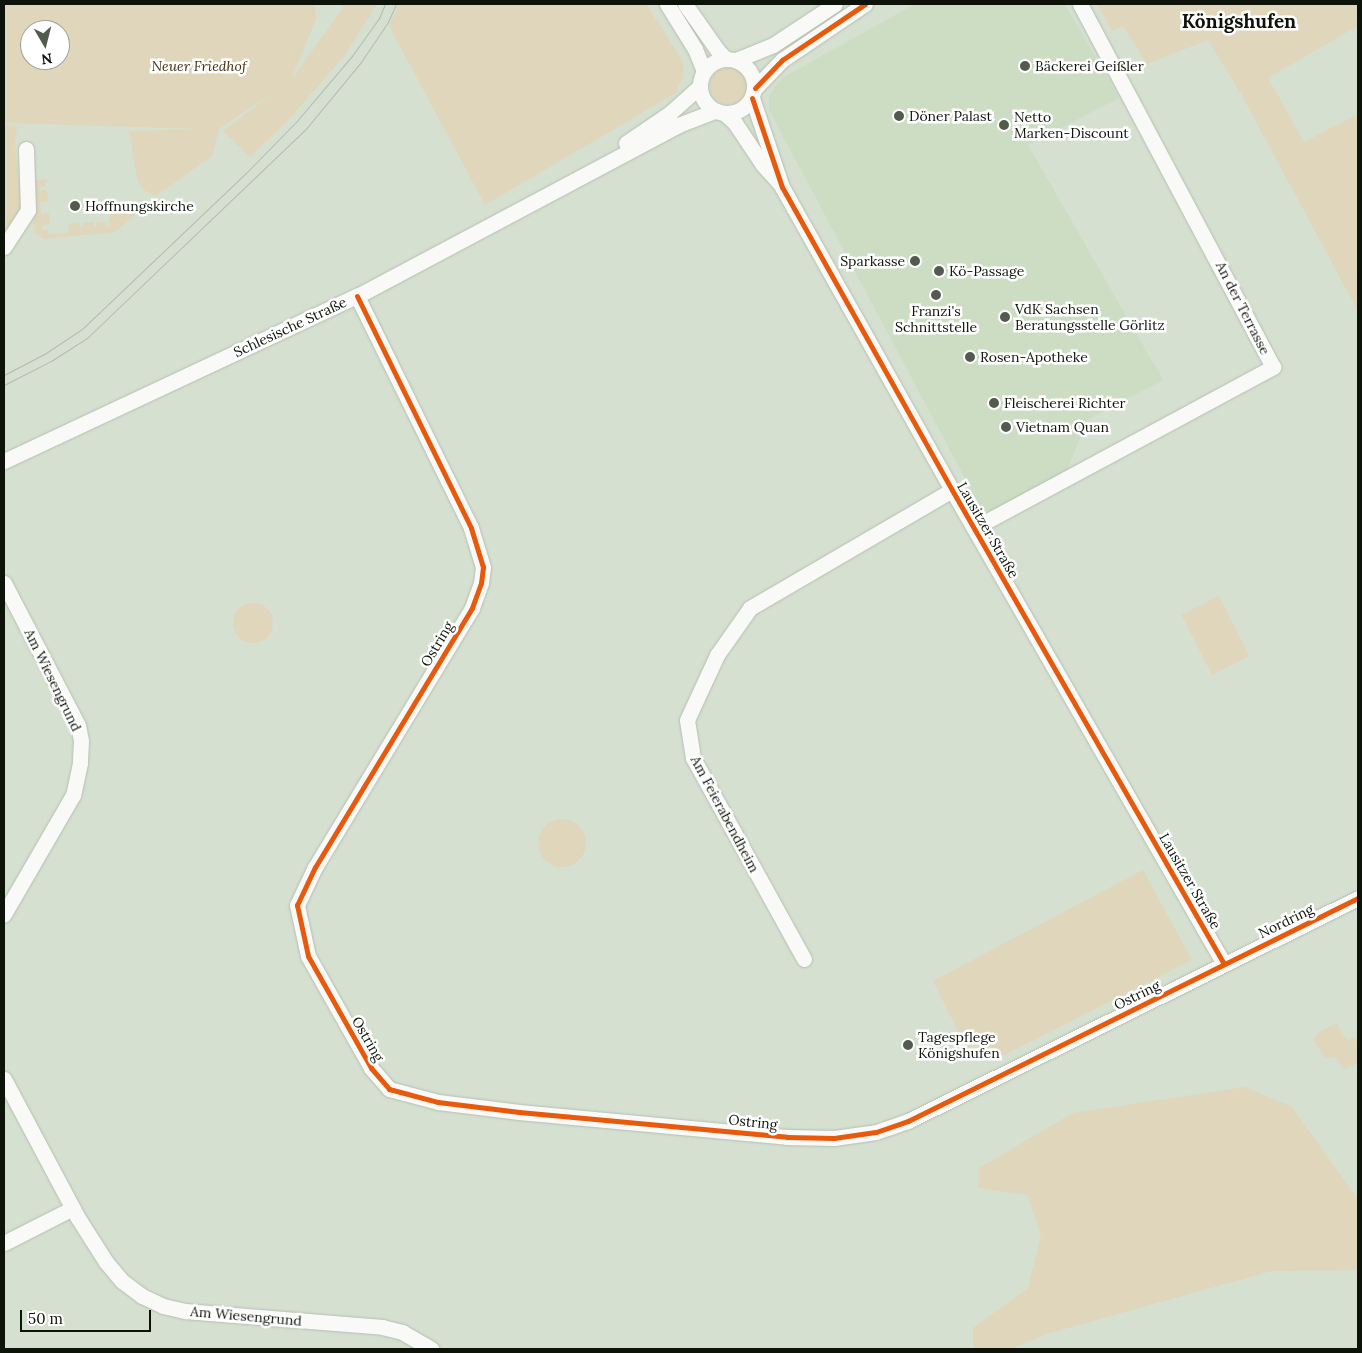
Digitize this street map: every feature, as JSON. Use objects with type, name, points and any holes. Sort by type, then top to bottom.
[{"type":"street","points":[[667,4],[695,49],[704,71]]},
{"type":"street","points":[[685,4],[718,52],[748,68],[754,81],[753,93]]},
{"type":"street","points":[[835,4],[773,44],[731,60],[714,62],[704,71],[700,86],[705,102],[719,112],[743,109],[753,93],[782,60],[866,4]]},
{"type":"street","name":"An der Terrasse","points":[[974,528],[1273,367],[1080,4]]},
{"type":"street","name":"Schlesische Straße","points":[[570,182],[670,113],[700,86]]},
{"type":"street","name":"Lausitzer Straße","points":[[753,93],[782,186],[952,490],[1224,964]]},
{"type":"street","name":"Lausitzer Straße","points":[[719,112],[735,123],[763,165],[782,186]]},
{"type":"street","name":"Schlesische Straße","points":[[4,461],[357,296],[688,120],[719,112]]},
{"type":"street","points":[[4,247],[28,210],[26,149]]},
{"type":"street","name":"Ostring","points":[[357,296],[471,528],[483,567],[481,583],[472,608],[330,841],[297,905],[308,956],[370,1068],[389,1088],[438,1102],[519,1112],[787,1137],[851,1136],[876,1132],[908,1121],[1224,964]]},
{"type":"street","name":"Am Feierabendheim","points":[[804,959],[692,758],[687,720],[716,656],[750,608],[952,490]]},
{"type":"street","name":"Am Wiesengrund","points":[[4,583],[78,725],[81,736],[80,763],[73,795],[4,914]]},
{"type":"street","name":"Nordring","points":[[1224,964],[1358,898]]},
{"type":"street","name":"Am Wiesengrund","points":[[4,1079],[73,1208],[106,1262],[122,1281],[142,1296],[162,1306],[185,1311],[382,1328],[402,1332],[432,1349]]},
{"type":"street","points":[[4,1244],[73,1208]]},
{"type":"shaded area","points":[[915,4],[1065,4],[1119,98],[1028,145],[1163,380],[1087,420],[1065,475],[995,511],[982,510],[769,110],[769,98],[774,87],[784,77]]},
{"type":"green space","name":"Neuer Friedhof","points":[[4,4],[315,4],[316,19],[291,80],[343,8],[343,4],[377,4],[346,54],[292,116],[250,157],[223,131],[276,91],[219,129],[212,156],[156,196],[145,191],[138,182],[129,131],[202,129],[4,123]]},
{"type":"green space","points":[[399,4],[646,4],[681,58],[684,68],[683,77],[676,93],[485,205],[389,26]]},
{"type":"green space","points":[[1097,4],[1358,4],[1358,26],[1268,78],[1304,142],[1358,114],[1358,311],[1241,94],[1208,40],[1147,64],[1123,26],[1112,31]]},
{"type":"green space","points":[[728,68],[740,74],[746,86],[740,98],[728,104],[716,98],[710,86],[716,74]]},
{"type":"green space","points":[[4,126],[17,126],[15,142],[18,181],[23,181],[24,209],[4,238]]},
{"type":"green space","points":[[49,179],[49,181],[45,182],[46,186],[39,187],[40,191],[47,190],[48,201],[40,202],[41,214],[49,213],[50,224],[42,225],[42,230],[48,229],[49,234],[68,233],[69,224],[80,223],[80,227],[83,227],[83,223],[94,222],[94,226],[97,226],[97,222],[106,222],[106,226],[109,225],[110,210],[144,207],[115,232],[44,239],[35,233],[31,211],[30,181]]},
{"type":"green space","points":[[1219,596],[1249,656],[1212,675],[1182,615]]},
{"type":"green space","points":[[253,603],[267,609],[273,623],[267,637],[253,643],[239,637],[233,623],[239,609]]},
{"type":"green space","points":[[557,819],[567,819],[576,823],[582,829],[585,834],[585,852],[576,863],[567,867],[557,867],[548,863],[542,857],[538,848],[538,838],[542,829],[548,823]]},
{"type":"green space","points":[[1143,870],[1192,960],[996,1059],[986,1040],[967,1049],[933,981]]},
{"type":"green space","points":[[1336,1023],[1347,1040],[1355,1038],[1358,1045],[1358,1063],[1344,1069],[1335,1057],[1325,1058],[1313,1039],[1318,1033]]},
{"type":"green space","points":[[1245,1087],[1291,1106],[1358,1199],[1358,1270],[1272,1271],[1050,1333],[1011,1349],[973,1349],[973,1328],[1028,1288],[1041,1235],[1027,1195],[978,1188],[979,1168],[1073,1113]]},
{"type":"tram line","points":[[4,375],[46,353],[82,329],[246,173],[296,122],[352,56],[379,18],[385,4]]},
{"type":"tram line","points":[[4,385],[51,361],[87,338],[305,130],[361,62],[388,22],[396,4]]},
{"type":"cycle path","points":[[755,88],[782,60],[865,4]]},
{"type":"cycle path","points":[[752,98],[782,187],[952,490],[1224,964]]},
{"type":"cycle path","points":[[357,296],[471,528],[483,567],[481,583],[472,608],[315,867],[297,905],[308,956],[371,1068],[389,1089],[438,1102],[519,1112],[787,1137],[834,1138],[876,1132],[908,1121],[1358,898]]},
{"type":"place","name":"Bäckerei Geißler","points":[[1025,66]]},
{"type":"place","name":"Döner Palast","points":[[899,116]]},
{"type":"place","name":"Netto Marken-Discount","points":[[1004,125]]},
{"type":"place","name":"Hoffnungskirche","points":[[75,206]]},
{"type":"place","name":"Sparkasse","points":[[915,261]]},
{"type":"place","name":"Kö-Passage","points":[[939,271]]},
{"type":"place","name":"Franzi's Schnittstelle","points":[[936,295]]},
{"type":"place","name":"VdK Sachsen Beratungsstelle Görlitz","points":[[1005,317]]},
{"type":"place","name":"Rosen-Apotheke","points":[[970,357]]},
{"type":"place","name":"Fleischerei Richter","points":[[994,403]]},
{"type":"place","name":"Vietnam Quan","points":[[1006,427]]},
{"type":"place","name":"Tagespflege Königshufen","points":[[908,1045]]},
{"type":"district","name":"Königshufen","points":[[1239,22]]}]
